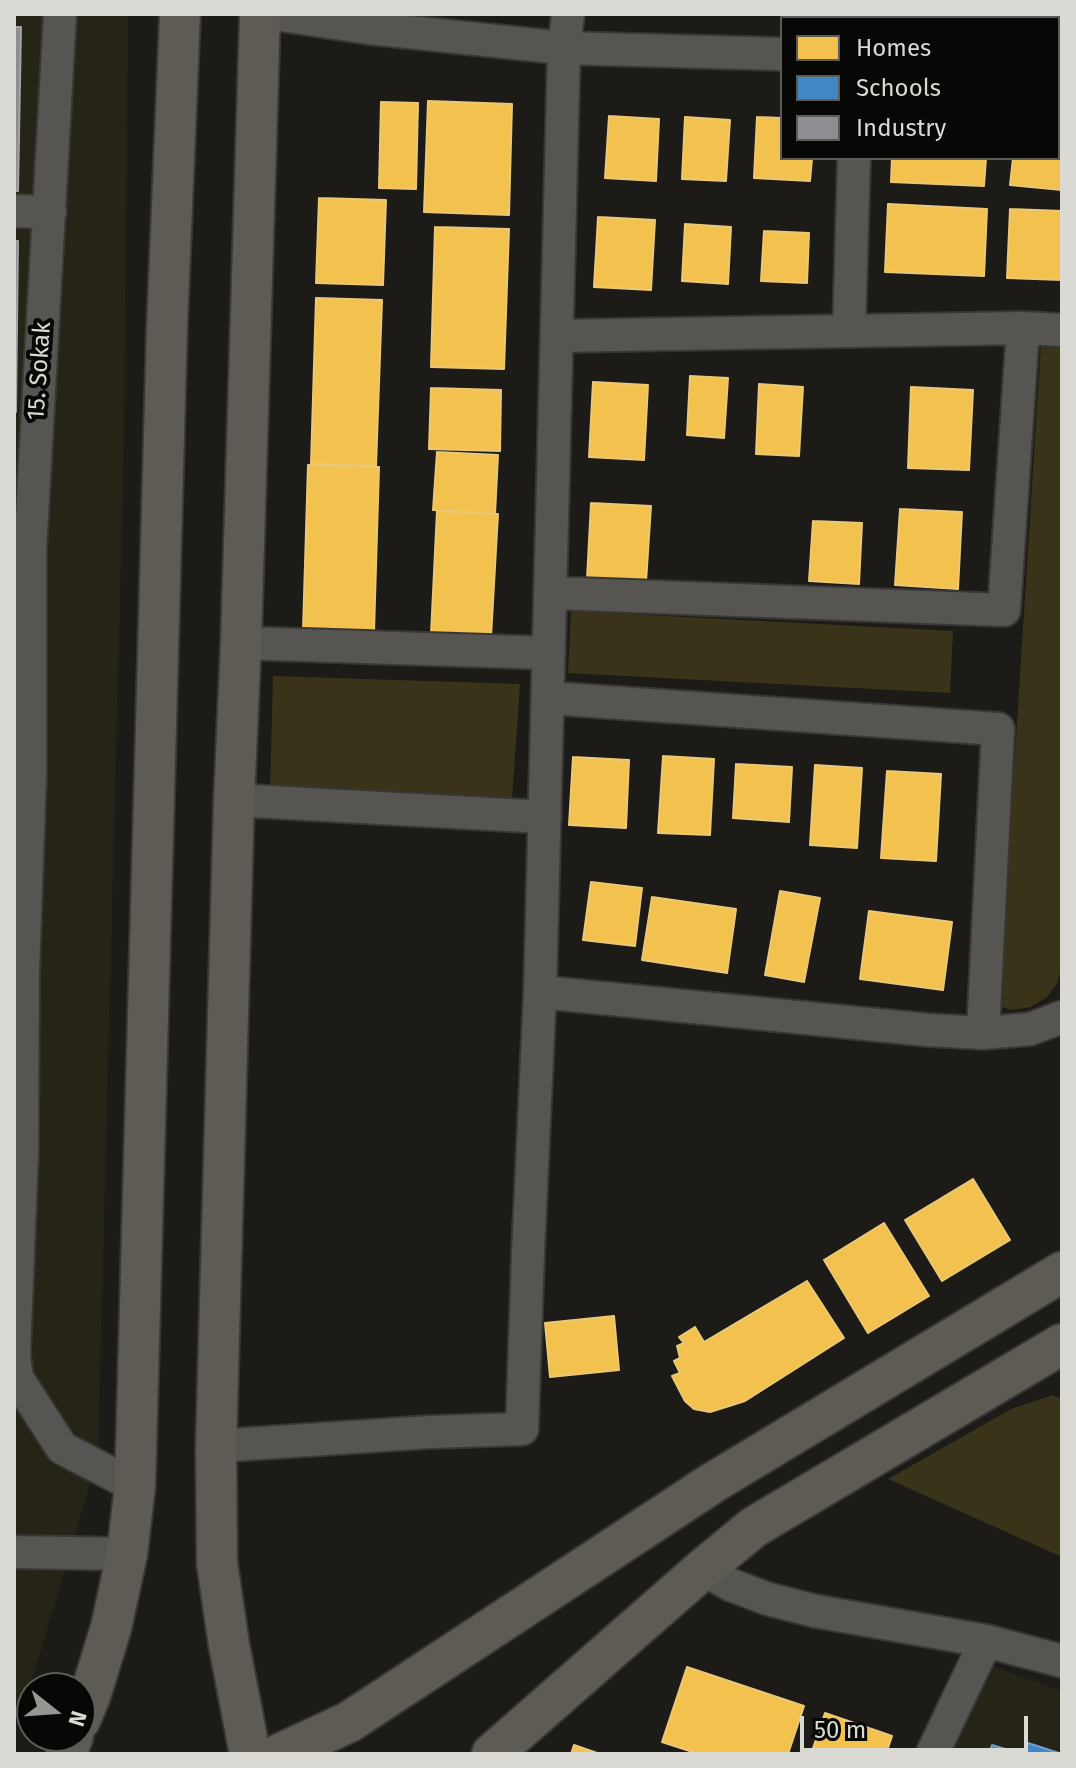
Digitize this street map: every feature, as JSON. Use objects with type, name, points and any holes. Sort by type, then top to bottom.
[{"type":"main road","points":[[96,1677],[111,1628],[127,1554],[135,1486],[166,358],[180,14]]},
{"type":"main road","points":[[250,1754],[217,1563],[216,1446],[260,14]]},
{"type":"main road","points":[[280,1754],[349,1722],[714,1482],[1062,1272]]},
{"type":"main road","points":[[492,1754],[754,1527],[1062,1344]]},
{"type":"street","name":"15. Sokak","points":[[60,14],[50,212],[25,437],[14,1355],[17,1378],[62,1448],[135,1486]]},
{"type":"street","points":[[274,14],[369,28],[564,48],[780,54]]},
{"type":"street","points":[[216,1446],[522,1429],[540,992],[564,48],[568,14]]},
{"type":"street","points":[[849,331],[854,160]]},
{"type":"street","points":[[14,211],[50,212]]},
{"type":"street","points":[[557,336],[1023,328],[1062,330]]},
{"type":"street","points":[[550,593],[1004,610],[1023,328]]},
{"type":"street","points":[[241,643],[549,653]]},
{"type":"street","points":[[548,698],[998,729],[983,1033]]},
{"type":"street","points":[[234,800],[545,817]]},
{"type":"street","points":[[540,992],[983,1033],[1030,1029],[1062,1017]]},
{"type":"street","points":[[14,1552],[127,1554]]},
{"type":"street","points":[[703,1569],[731,1585],[768,1599],[815,1611],[986,1641],[1062,1661]]},
{"type":"street","points":[[932,1754],[986,1641]]},
{"type":"shaded area","points":[[14,14],[128,14],[124,444],[98,1458],[34,1672],[16,1672],[14,1704]]},
{"type":"shaded area","points":[[1062,342],[1062,969],[1047,997],[1031,1007],[1011,1010],[999,1006],[1041,344]]},
{"type":"shaded area","points":[[571,611],[953,631],[950,693],[568,673]]},
{"type":"shaded area","points":[[273,676],[520,684],[512,800],[270,791]]},
{"type":"shaded area","points":[[1053,1395],[1062,1399],[1062,1557],[888,1479],[1011,1409]]},
{"type":"shaded area","points":[[992,1666],[1062,1691],[1062,1754],[950,1754],[979,1684]]},
{"type":"building: Homes","points":[[962,14],[1039,14],[1039,16]]},
{"type":"building: Homes","points":[[428,101],[512,104],[509,215],[424,212]]},
{"type":"building: Homes","points":[[381,102],[418,103],[416,189],[379,188]]},
{"type":"building: Homes","points":[[609,116],[659,119],[656,181],[605,178]]},
{"type":"building: Homes","points":[[685,117],[730,120],[726,181],[682,179]]},
{"type":"building: Homes","points":[[757,117],[780,118],[780,160],[812,160],[810,181],[754,178]]},
{"type":"building: Homes","points":[[1062,124],[1062,190],[1010,185],[1013,160],[1060,160]]},
{"type":"building: Homes","points":[[892,160],[986,160],[984,186],[891,182]]},
{"type":"building: Homes","points":[[319,198],[386,200],[383,285],[316,283]]},
{"type":"building: Homes","points":[[888,204],[987,209],[984,276],[885,272]]},
{"type":"building: Homes","points":[[1010,209],[1062,211],[1062,280],[1007,278]]},
{"type":"building: Homes","points":[[598,217],[655,220],[651,290],[594,287]]},
{"type":"building: Homes","points":[[685,224],[731,227],[728,284],[682,281]]},
{"type":"building: Homes","points":[[435,227],[509,229],[504,369],[431,367]]},
{"type":"building: Homes","points":[[764,231],[809,233],[807,283],[761,281]]},
{"type":"building: Homes","points":[[316,298],[382,300],[376,466],[311,464]]},
{"type":"building: Homes","points":[[690,376],[728,378],[724,438],[687,435]]},
{"type":"building: Homes","points":[[593,382],[648,385],[644,460],[589,457]]},
{"type":"building: Homes","points":[[759,384],[803,387],[799,456],[756,454]]},
{"type":"building: Homes","points":[[911,387],[973,390],[969,470],[908,468]]},
{"type":"building: Homes","points":[[431,388],[501,390],[500,451],[429,449]]},
{"type":"building: Homes","points":[[437,452],[498,455],[495,514],[433,510]]},
{"type":"building: Homes","points":[[308,465],[379,467],[374,632],[303,630]]},
{"type":"building: Homes","points":[[591,503],[651,506],[646,582],[587,579]]},
{"type":"building: Homes","points":[[900,509],[962,512],[958,589],[895,585]]},
{"type":"building: Homes","points":[[437,511],[498,514],[491,637],[431,634]]},
{"type":"building: Homes","points":[[813,521],[862,523],[859,584],[809,581]]},
{"type":"building: Homes","points":[[663,756],[714,759],[710,835],[658,833]]},
{"type":"building: Homes","points":[[573,757],[629,760],[626,828],[569,825]]},
{"type":"building: Homes","points":[[736,764],[792,767],[789,822],[733,818]]},
{"type":"building: Homes","points":[[815,765],[862,768],[857,848],[810,845]]},
{"type":"building: Homes","points":[[887,771],[941,774],[936,861],[881,858]]},
{"type":"building: Homes","points":[[591,882],[642,888],[635,946],[583,940]]},
{"type":"building: Homes","points":[[780,891],[820,898],[804,982],[765,975]]},
{"type":"building: Homes","points":[[652,897],[736,909],[727,973],[642,960]]},
{"type":"building: Homes","points":[[869,911],[952,922],[943,990],[860,979]]},
{"type":"building: Homes","points":[[973,1179],[1010,1240],[942,1281],[905,1220]]},
{"type":"building: Homes","points":[[884,1223],[929,1296],[868,1333],[824,1260]]},
{"type":"building: Homes","points":[[807,1281],[844,1338],[745,1401],[710,1412],[694,1409],[685,1401],[672,1376],[680,1373],[674,1361],[680,1358],[677,1346],[684,1343],[679,1337],[695,1327],[704,1342]]},
{"type":"building: Homes","points":[[614,1316],[619,1370],[550,1377],[545,1323]]},
{"type":"building: Homes","points":[[687,1667],[804,1706],[788,1754],[699,1754],[662,1742]]},
{"type":"building: Homes","points":[[825,1713],[892,1736],[886,1754],[811,1754]]},
{"type":"building: Homes","points":[[574,1745],[600,1754],[571,1754]]},
{"type":"building: Schools","points":[[1028,1743],[1062,1754],[1025,1754]]},
{"type":"building: Schools","points":[[992,1745],[1022,1754],[989,1754]]},
{"type":"building: Industry","points":[[14,27],[21,27],[18,191],[14,191]]},
{"type":"building: Industry","points":[[14,241],[18,241],[16,412],[14,412]]}]
